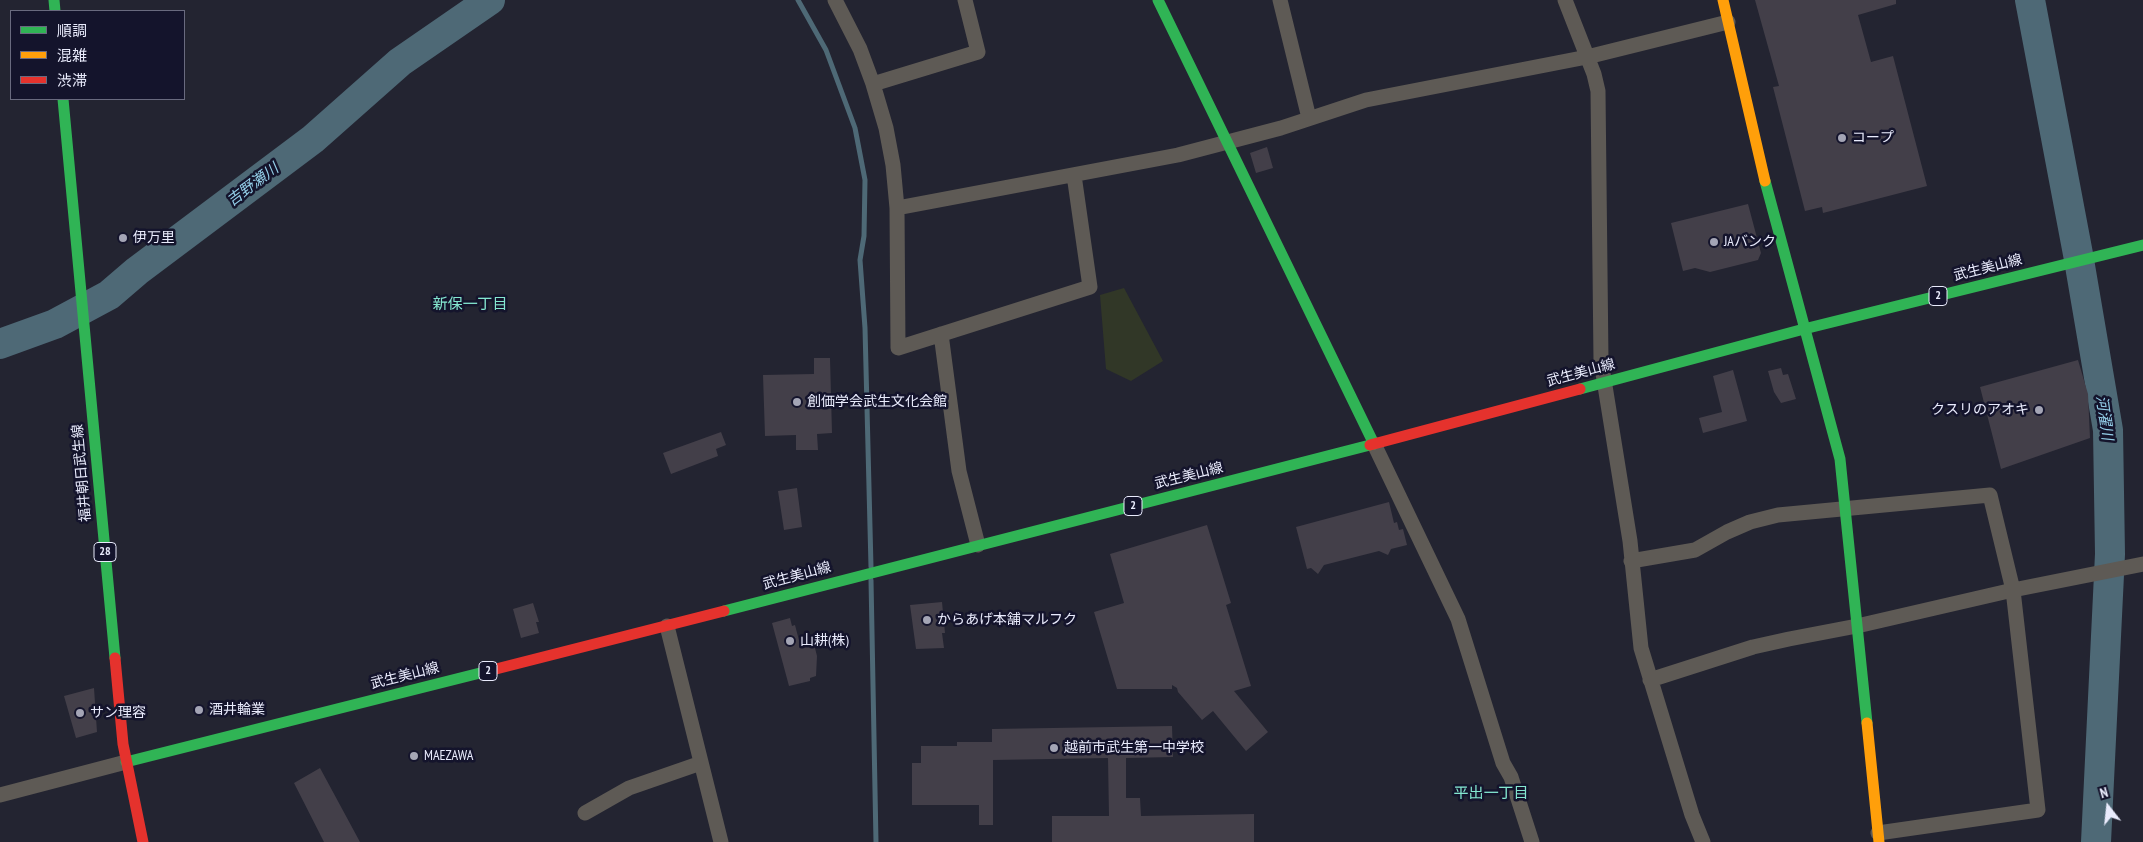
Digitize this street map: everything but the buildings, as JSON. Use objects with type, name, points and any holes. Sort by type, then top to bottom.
[{"type":"main road","points":[[1158,0],[1374,444]]},
{"type":"main road","points":[[1723,0],[1764,178],[1840,459],[1878,838]]},
{"type":"main road","name":"福井朝日武生線","points":[[63,100],[126,762],[143,842]]},
{"type":"main road","name":"武生美山線","points":[[126,762],[667,626],[850,577],[1374,444],[1804,329],[2143,245]]},
{"type":"street","points":[[835,0],[860,49],[886,128],[898,208],[898,348],[1090,287],[1074,175]]},
{"type":"street","points":[[873,84],[978,52],[965,0]]},
{"type":"street","points":[[1280,0],[1309,118]]},
{"type":"street","points":[[1565,0],[1598,91],[1601,361],[1630,541],[1641,648],[1692,816],[1703,842]]},
{"type":"street","points":[[898,208],[1178,155],[1282,128],[1366,100],[1587,57],[1728,22]]},
{"type":"street","points":[[941,334],[959,471],[978,545]]},
{"type":"street","points":[[1374,444],[1458,619],[1503,762],[1511,777],[1532,842]]},
{"type":"street","points":[[1631,561],[1695,550],[1727,532],[1750,522],[1778,515],[1990,495],[2013,590],[2038,810],[1878,838]]},
{"type":"street","points":[[1650,680],[1753,647],[1857,626],[2013,590],[2143,564]]},
{"type":"street","points":[[667,626],[721,842]]},
{"type":"street","points":[[0,795],[126,762]]},
{"type":"street","points":[[585,813],[629,788],[701,763]]},
{"type":"green space","points":[[1124,288],[1163,361],[1131,381],[1106,369],[1100,295]]},
{"type":"waterway","name":"吉野瀬川","points":[[0,344],[55,324],[109,295],[137,271],[313,139],[400,62],[490,0]]},
{"type":"waterway","points":[[798,0],[826,50],[855,128],[865,180],[864,236],[860,260],[865,328],[871,567]]},
{"type":"waterway","name":"河濯川","points":[[2030,0],[2078,254],[2108,430],[2110,554],[2096,842]]},
{"type":"waterway","points":[[871,580],[876,842]]},
{"type":"traffic: fast","points":[[54,0],[55,10]]},
{"type":"traffic: fast","points":[[1158,0],[1374,444]]},
{"type":"traffic: fast","points":[[63,100],[115,658]]},
{"type":"traffic: fast","points":[[1765,181],[1840,459],[1867,723]]},
{"type":"traffic: fast","points":[[1580,389],[1804,329],[2143,245]]},
{"type":"traffic: fast","points":[[724,611],[1370,445]]},
{"type":"traffic: fast","points":[[126,762],[496,669]]},
{"type":"traffic: slow","points":[[1723,0],[1765,181]]},
{"type":"traffic: slow","points":[[1867,723],[1879,842]]},
{"type":"traffic: jam","points":[[1370,445],[1580,389]]},
{"type":"traffic: jam","points":[[496,669],[724,611]]},
{"type":"traffic: jam","points":[[115,658],[123,744],[143,842]]},
{"type":"place","name":"コープ","points":[[1842,138]]},
{"type":"place","name":"伊万里","points":[[123,238]]},
{"type":"place","name":"JAバンク","points":[[1714,242]]},
{"type":"place","name":"創価学会武生文化会館","points":[[797,402]]},
{"type":"place","name":"クスリのアオキ","points":[[2039,410]]},
{"type":"place","name":"からあげ本舗マルフク","points":[[927,620]]},
{"type":"place","name":"山耕(株)","points":[[790,641]]},
{"type":"place","name":"酒井輪業","points":[[199,710]]},
{"type":"place","name":"サン理容","points":[[80,713]]},
{"type":"place","name":"越前市武生第一中学校","points":[[1054,748]]},
{"type":"place","name":"MAEZAWA","points":[[414,756]]},
{"type":"district","name":"新保一丁目","points":[[470,305]]},
{"type":"district","name":"平出一丁目","points":[[1491,794]]}]
